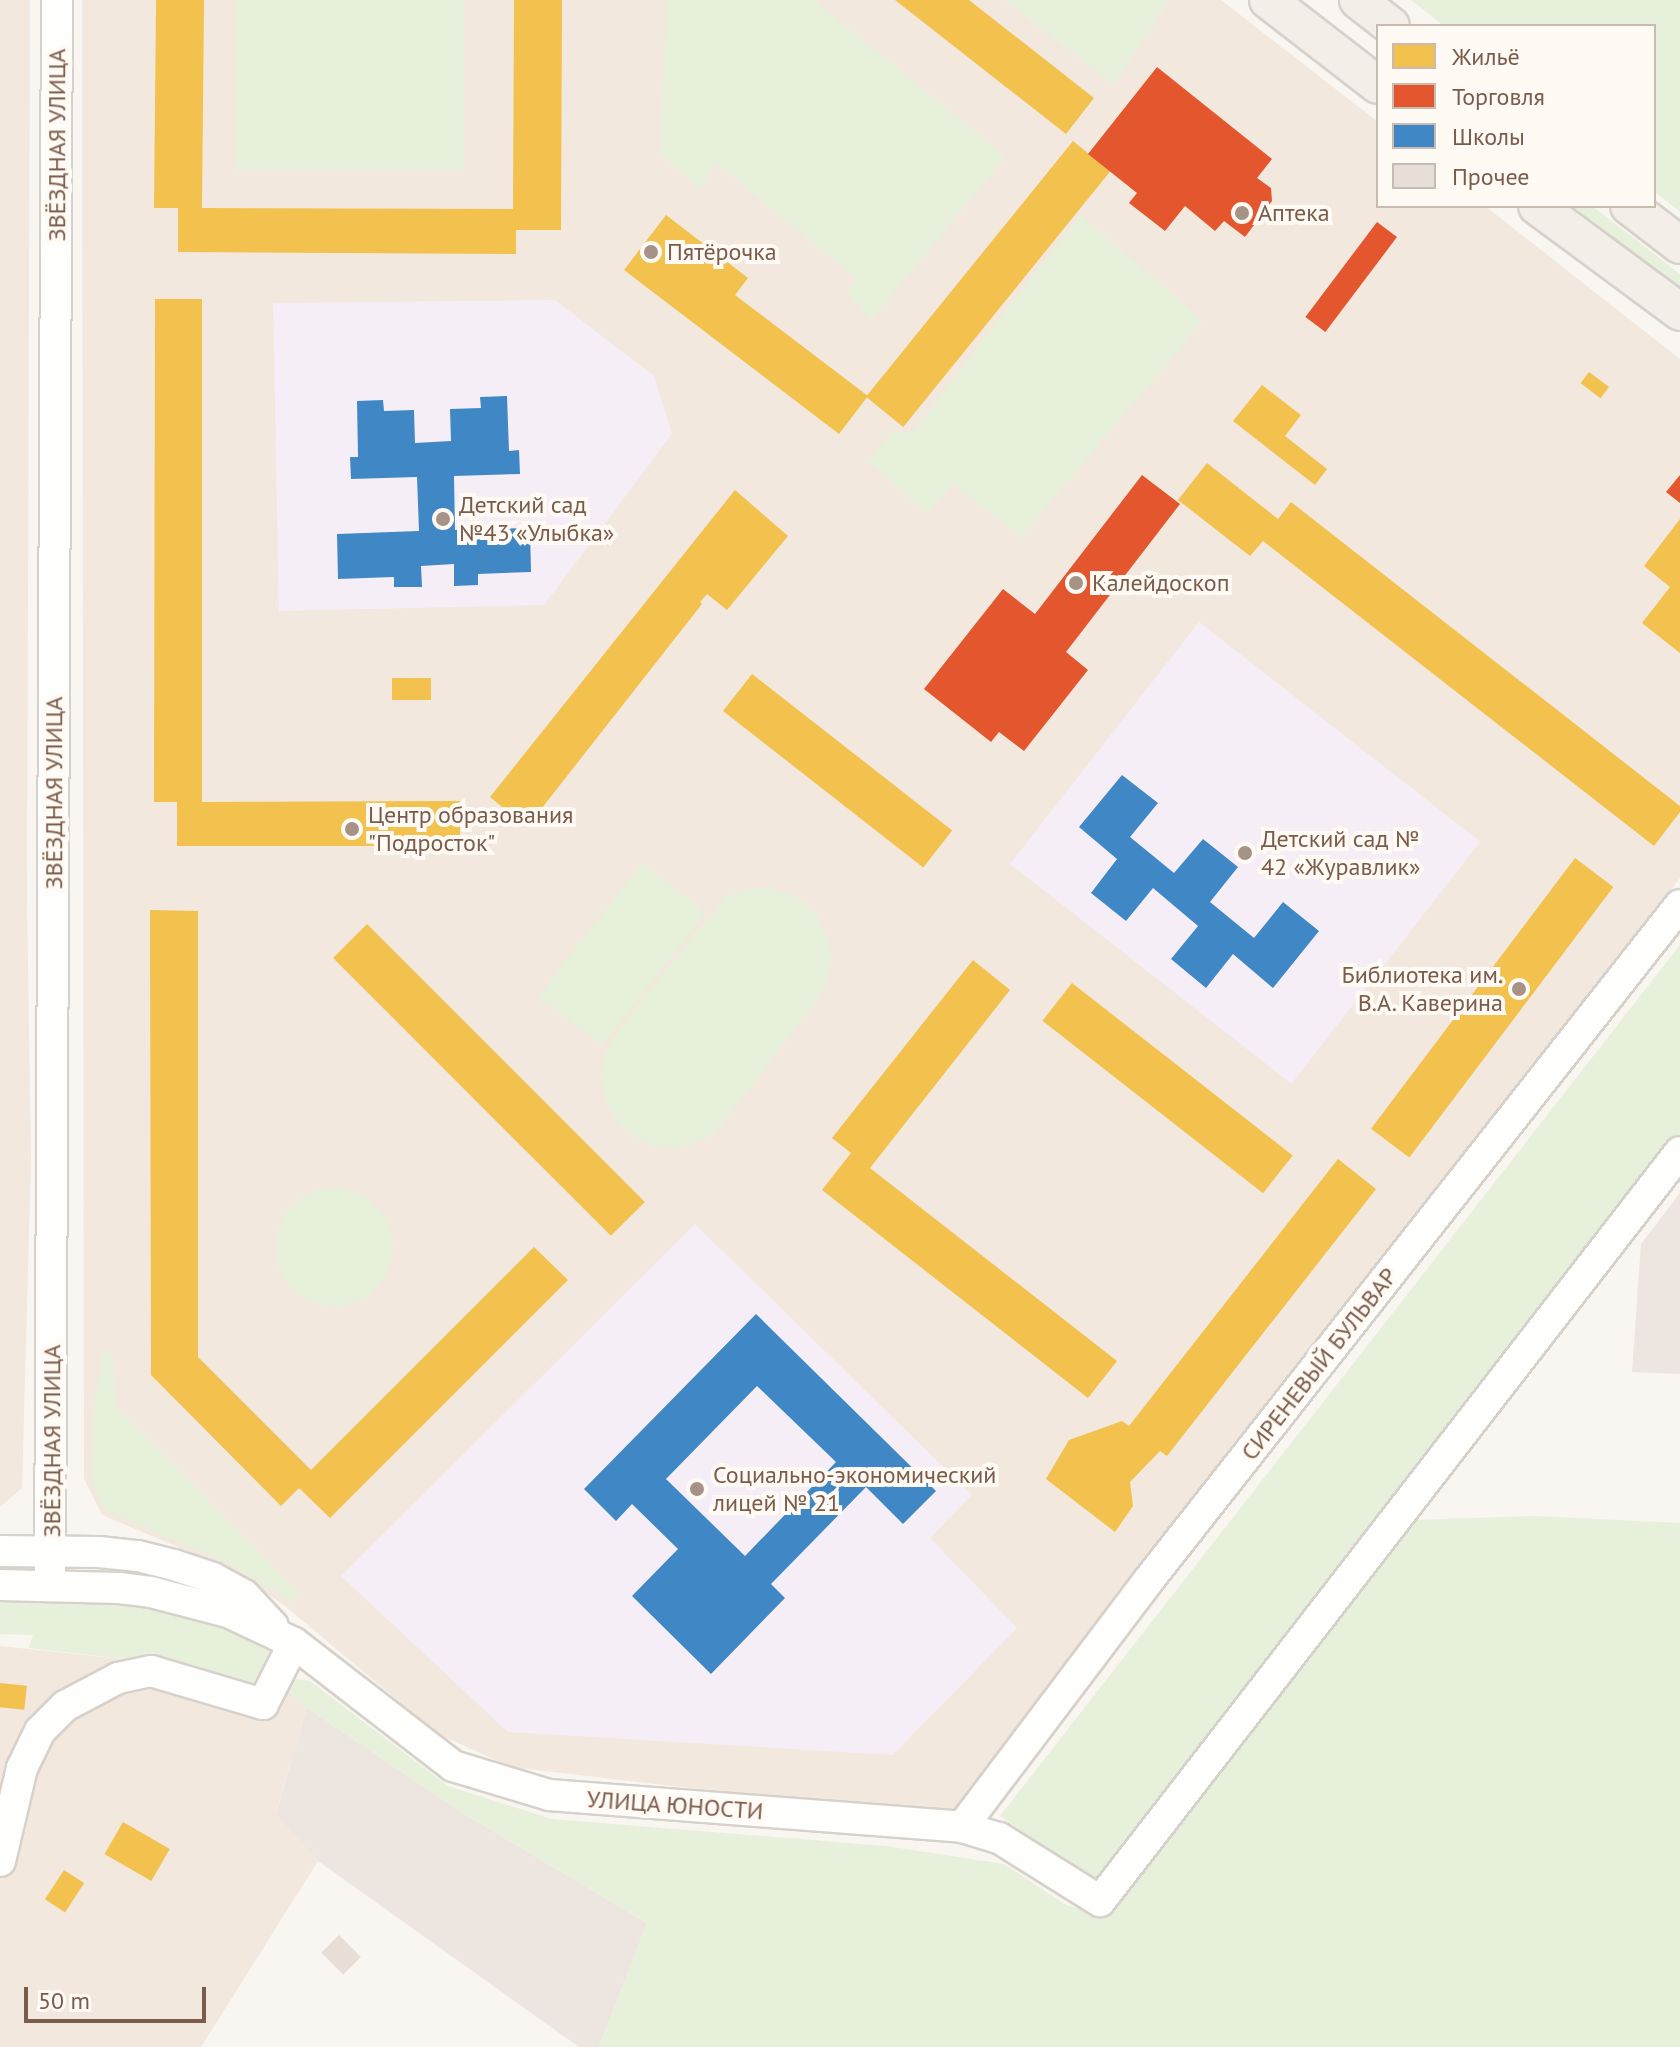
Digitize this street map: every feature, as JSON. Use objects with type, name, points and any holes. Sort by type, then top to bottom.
[{"type":"main road","points":[[1268,0],[1376,83]]},
{"type":"main road","points":[[1358,0],[1388,24]]},
{"type":"main road","points":[[1540,208],[1680,312]]},
{"type":"main road","points":[[1632,208],[1680,245]]},
{"type":"street","name":"ЗВЁЗДНАЯ УЛИЦА","points":[[50,1585],[57,0]]},
{"type":"street","name":"СИРЕНЕВЫЙ БУЛЬВАР","points":[[962,1827],[1148,1581],[1680,905]]},
{"type":"street","name":"УЛИЦА ЮНОСТИ","points":[[0,1551],[138,1556],[213,1578],[244,1595],[287,1638],[453,1766],[549,1795],[962,1827],[999,1838],[1100,1901],[1680,1152]]},
{"type":"street","name":"УЛИЦА ЮНОСТИ","points":[[0,1585],[151,1592],[228,1612],[287,1638]]},
{"type":"street","points":[[0,1861],[22,1768],[40,1731],[65,1706],[118,1678],[151,1671],[263,1704],[287,1638]]},
{"type":"shaded area","points":[[0,0],[30,0],[27,898],[31,1161],[22,1488],[0,1507]]},
{"type":"shaded area","points":[[82,0],[1005,0],[1113,84],[1169,0],[1221,0],[1376,120],[1376,208],[1488,208],[1680,359],[1680,878],[955,1810],[715,1791],[511,1767],[438,1734],[285,1606],[233,1570],[102,1515],[84,1478]]},
{"type":"shaded area","name":"Детский сад №43 «Улыбка»","points":[[555,300],[654,376],[672,434],[544,605],[279,611],[273,303]]},
{"type":"shaded area","name":"Детский сад № 42 «Журавлик»","points":[[1199,622],[1480,842],[1291,1084],[1010,864]]},
{"type":"shaded area","points":[[1680,1193],[1680,1374],[1632,1372],[1641,1244]]},
{"type":"shaded area","name":"Социально-экономический лицей № 21","points":[[695,1224],[972,1495],[930,1538],[1017,1628],[893,1755],[508,1732],[341,1576]]},
{"type":"shaded area","points":[[0,1646],[151,1662],[251,1688],[285,1688],[307,1708],[276,1813],[318,1861],[201,2047],[0,2047]]},
{"type":"shaded area","points":[[307,1708],[461,1812],[647,1923],[599,2047],[579,2047],[318,1861],[276,1814]]},
{"type":"green space","points":[[235,0],[464,0],[464,169],[235,169]]},
{"type":"green space","points":[[667,0],[814,0],[1006,157],[871,320],[846,292],[858,280],[716,163],[700,190],[660,153]]},
{"type":"green space","points":[[1005,0],[1169,0],[1114,85]]},
{"type":"green space","points":[[1411,0],[1680,0],[1680,212],[1656,193],[1656,24],[1441,24]]},
{"type":"green space","points":[[1576,208],[1595,208],[1680,274],[1680,289]]},
{"type":"green space","points":[[1080,215],[1203,321],[1021,537],[953,484],[927,514],[868,461],[892,432],[912,432]]},
{"type":"green space","points":[[642,863],[706,913],[602,1046],[538,996]]},
{"type":"green space","points":[[772,888],[795,896],[814,912],[826,933],[832,956],[828,980],[818,999],[715,1133],[697,1143],[676,1148],[655,1146],[635,1137],[616,1121],[605,1100],[601,1076],[605,1052],[618,1031],[725,897],[748,889]]},
{"type":"green space","points":[[1680,945],[1680,1139],[1095,1882],[1000,1816]]},
{"type":"green space","points":[[334,1188],[367,1198],[383,1214],[393,1247],[383,1280],[367,1296],[334,1306],[301,1296],[285,1280],[275,1247],[285,1214],[301,1198]]},
{"type":"green space","points":[[101,1353],[112,1353],[116,1407],[300,1593],[291,1602],[233,1566],[106,1510],[92,1484],[93,1416]]},
{"type":"green space","points":[[1534,1516],[1680,1523],[1680,2047],[599,2047],[647,1923],[461,1812],[307,1708],[285,1688],[296,1679],[310,1681],[448,1786],[552,1819],[886,1846],[1004,1864],[1066,1905],[1090,1912],[1124,1899],[1415,1520]]},
{"type":"green space","points":[[0,1600],[144,1603],[254,1638],[269,1649],[265,1670],[251,1688],[151,1662],[29,1648],[33,1635],[0,1634]]},
{"type":"building: Жильё","points":[[156,0],[204,0],[202,208],[513,209],[514,0],[562,0],[561,230],[516,230],[516,254],[178,252],[178,208],[154,208]]},
{"type":"building: Жильё","points":[[895,0],[969,0],[1094,98],[1066,134]]},
{"type":"building: Жильё","points":[[1073,141],[1110,171],[903,427],[866,397]]},
{"type":"building: Жильё","points":[[666,215],[748,278],[735,295],[868,396],[839,434],[624,270]]},
{"type":"building: Жильё","points":[[155,299],[202,299],[202,802],[460,801],[460,846],[177,846],[177,802],[154,802]]},
{"type":"building: Жильё","points":[[1589,372],[1609,387],[1601,398],[1581,383]]},
{"type":"building: Жильё","points":[[1262,385],[1301,415],[1285,436],[1327,469],[1315,485],[1233,421]]},
{"type":"building: Жильё","points":[[1207,463],[1278,519],[1291,502],[1680,806],[1680,812],[1654,846],[1263,541],[1250,556],[1178,500]]},
{"type":"building: Жильё","points":[[735,490],[788,536],[727,610],[707,594],[527,827],[490,797]]},
{"type":"building: Жильё","points":[[1680,519],[1680,653],[1642,623],[1670,587],[1644,566]]},
{"type":"building: Жильё","points":[[752,674],[952,830],[923,867],[723,711]]},
{"type":"building: Жильё","points":[[392,678],[431,678],[431,700],[392,700]]},
{"type":"building: Жильё","points":[[1575,858],[1613,887],[1409,1158],[1371,1129]]},
{"type":"building: Жильё","points":[[150,910],[198,911],[198,1357],[311,1470],[534,1247],[568,1280],[330,1518],[299,1488],[281,1506],[151,1375]]},
{"type":"building: Жильё","points":[[367,924],[645,1202],[611,1236],[333,958]]},
{"type":"building: Жильё","points":[[973,960],[1010,990],[870,1168],[1117,1361],[1088,1398],[822,1190],[851,1153],[832,1138]]},
{"type":"building: Жильё","points":[[1072,983],[1293,1155],[1263,1193],[1042,1021]]},
{"type":"building: Жильё","points":[[1338,1159],[1376,1189],[1167,1456],[1160,1451],[1130,1482],[1133,1506],[1115,1532],[1046,1479],[1069,1440],[1122,1421],[1129,1426]]},
{"type":"building: Жильё","points":[[0,1683],[27,1686],[24,1710],[0,1707]]},
{"type":"building: Жильё","points":[[123,1822],[170,1849],[151,1881],[104,1854]]},
{"type":"building: Жильё","points":[[64,1870],[84,1883],[65,1912],[45,1899]]},
{"type":"building: Торговля","points":[[1157,67],[1272,159],[1257,178],[1271,188],[1272,201],[1245,237],[1224,221],[1215,231],[1185,206],[1165,231],[1129,203],[1137,193],[1088,154]]},
{"type":"building: Торговля","points":[[1377,222],[1397,237],[1325,332],[1305,317]]},
{"type":"building: Торговля","points":[[1142,475],[1180,504],[1066,652],[1088,670],[1024,751],[999,732],[991,742],[924,689],[1003,589],[1035,614]]},
{"type":"building: Торговля","points":[[1680,475],[1680,503],[1666,492]]},
{"type":"building: Школы","points":[[507,396],[509,451],[519,450],[520,474],[454,476],[455,530],[530,528],[531,572],[478,574],[478,585],[454,586],[454,564],[421,566],[422,587],[394,587],[394,577],[338,579],[337,534],[419,531],[417,477],[351,479],[350,457],[358,457],[357,401],[383,400],[384,411],[414,410],[415,443],[451,441],[450,409],[481,408],[480,397]]},
{"type":"building: Школы","points":[[1122,775],[1158,803],[1130,837],[1174,873],[1203,839],[1238,867],[1210,902],[1254,938],[1283,902],[1319,931],[1273,988],[1233,954],[1206,988],[1171,959],[1198,926],[1153,888],[1126,921],[1091,893],[1117,859],[1079,827]]},
{"type":"building: Школы","points":[[756,1314],[936,1491],[903,1524],[866,1487],[771,1584],[785,1598],[711,1674],[632,1596],[678,1549],[632,1504],[616,1521],[584,1489]],"holes":[[[757,1386],[836,1462],[745,1556],[666,1479]]]},
{"type":"building: Прочее","points":[[339,1935],[361,1957],[343,1975],[321,1953]]},
{"type":"place","name":"Аптека","points":[[1242,213]]},
{"type":"place","name":"Пятёрочка","points":[[651,252]]},
{"type":"place","name":"Детский сад №43 «Улыбка»","points":[[443,519]]},
{"type":"place","name":"Калейдоскоп","points":[[1076,583]]},
{"type":"place","name":"Центр образования \"Подросток\"","points":[[352,829]]},
{"type":"place","name":"Детский сад № 42 «Журавлик»","points":[[1245,853]]},
{"type":"place","name":"Библиотека им. В.А. Каверина","points":[[1519,989]]},
{"type":"place","name":"Социально-экономический лицей № 21","points":[[697,1489]]}]
